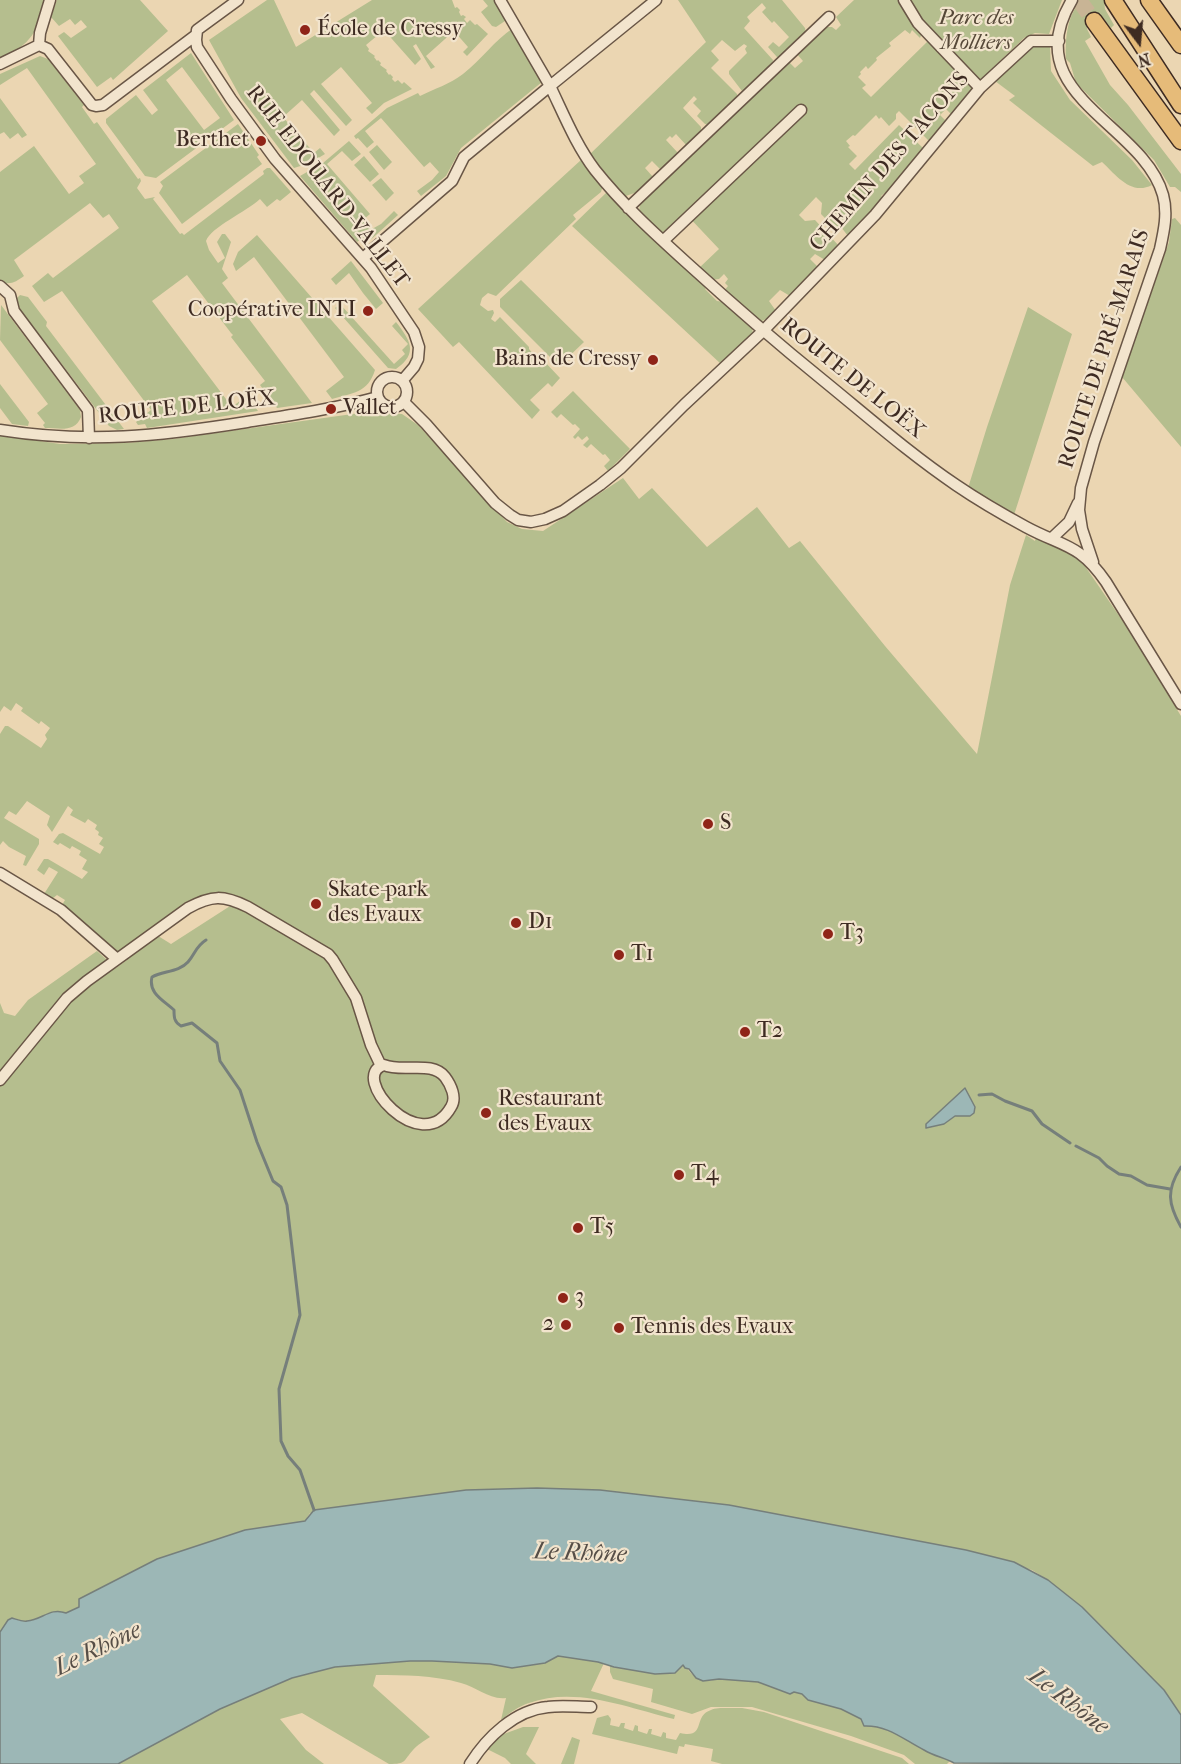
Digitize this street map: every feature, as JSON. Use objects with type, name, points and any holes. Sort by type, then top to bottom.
[{"type":"highway","points":[[1113,0],[1181,105]]},
{"type":"highway","points":[[1149,0],[1181,45]]},
{"type":"highway","points":[[1160,0],[1181,29]]},
{"type":"highway","points":[[1094,21],[1181,141]]},
{"type":"street","points":[[39,45],[40,33],[50,0]]},
{"type":"street","points":[[0,64],[39,45],[48,49],[92,105],[103,105],[196,35],[201,25],[238,0]]},
{"type":"street","points":[[500,0],[550,86],[581,151],[609,187],[628,208],[762,332]]},
{"type":"street","points":[[363,258],[452,182],[464,157],[656,0]]},
{"type":"street","points":[[904,0],[918,23],[980,88]]},
{"type":"street","name":"ROUTE DE PRÉ-MARAIS","points":[[1072,0],[1063,17],[1059,41],[1060,60],[1068,81],[1078,96],[1149,168],[1163,194],[1165,214],[1165,229],[1160,249],[1094,442],[1080,499]]},
{"type":"street","points":[[628,208],[829,17]]},
{"type":"street","name":"RUE EDOUARD-VALLET","points":[[196,35],[200,53],[257,135],[363,258],[414,332],[418,342],[418,359],[402,381]]},
{"type":"street","name":"CHEMIN DES TACONS","points":[[762,332],[875,215],[980,88],[1031,41],[1059,41]]},
{"type":"street","points":[[663,241],[801,110]]},
{"type":"street","points":[[0,286],[10,295],[14,311],[88,410],[89,438]]},
{"type":"street","name":"ROUTE DE LOËX","points":[[404,402],[504,511],[518,520],[538,521],[563,511],[610,478],[762,332],[956,485],[1024,526],[1075,549],[1094,565],[1181,704]]},
{"type":"street","points":[[390,377],[402,381],[407,393],[404,402],[396,407],[382,404],[378,397],[378,388],[382,381],[390,377]]},
{"type":"street","name":"ROUTE DE LOËX","points":[[0,430],[45,436],[89,438],[177,433],[331,409],[378,397]]},
{"type":"street","points":[[1052,538],[1069,522],[1080,499]]},
{"type":"street","points":[[1080,499],[1082,529],[1094,565]]},
{"type":"street","points":[[0,873],[61,910],[117,959]]},
{"type":"street","points":[[0,1080],[67,998],[117,959],[203,900],[221,897],[238,903],[328,954],[356,997],[371,1045],[381,1066]]},
{"type":"street","points":[[381,1066],[397,1069],[418,1067],[436,1070],[445,1077],[450,1085],[454,1098],[452,1106],[445,1115],[433,1123],[416,1123],[399,1116],[387,1106],[375,1084],[375,1073],[381,1066]]},
{"type":"street","points":[[470,1764],[485,1742],[520,1715],[550,1706],[591,1707]]},
{"type":"green space","points":[[0,0],[46,0],[40,21],[32,36],[19,48],[0,59]]},
{"type":"green space","points":[[57,0],[140,0],[168,31],[113,80],[111,77],[97,87],[58,36],[64,32],[71,38],[87,27],[81,20],[75,25],[70,19],[59,26],[51,17]]},
{"type":"green space","points":[[267,0],[274,0],[296,47],[372,0],[452,0],[455,8],[460,10],[461,16],[466,17],[464,19],[467,23],[470,20],[488,34],[467,56],[463,52],[468,47],[454,31],[426,56],[435,67],[431,69],[416,44],[413,46],[421,59],[415,65],[384,30],[366,45],[368,51],[375,56],[395,82],[398,80],[402,84],[404,82],[412,89],[384,103],[372,114],[366,108],[372,103],[341,67],[321,84],[352,120],[346,126],[314,90],[310,94],[340,130],[334,136],[302,100],[283,117],[314,153],[320,148],[325,154],[310,163],[294,168],[241,98],[209,40]]},
{"type":"green space","points":[[483,0],[495,0],[508,19],[496,27],[492,26],[481,12],[488,6]]},
{"type":"green space","points":[[678,0],[782,0],[805,28],[806,34],[782,57],[777,57],[768,47],[773,42],[779,47],[789,37],[762,12],[766,8],[762,3],[747,17],[750,21],[744,28],[773,60],[772,65],[746,90],[742,91],[729,71],[747,53],[745,49],[747,46],[744,44],[735,51],[722,40],[711,51],[719,60],[711,68],[737,94],[737,99],[709,125],[697,116],[701,111],[693,103],[697,99],[694,96],[683,108],[701,127],[701,132],[687,146],[676,134],[672,138],[670,136],[666,140],[679,154],[662,171],[652,161],[645,168],[654,178],[640,191],[623,197],[589,155],[706,42]]},
{"type":"green space","points":[[854,0],[898,0],[922,33],[920,38],[912,30],[910,34],[905,30],[889,43],[891,46],[876,58],[877,60],[868,69],[866,66],[860,72],[858,77],[866,85],[862,88],[871,97],[929,40],[972,84],[971,94],[954,113],[951,114],[946,109],[940,115],[946,124],[933,141],[928,140],[899,111],[896,119],[889,126],[876,115],[855,136],[853,135],[846,141],[850,146],[848,147],[857,156],[849,164],[855,170],[899,125],[923,148],[923,152],[891,192],[887,191],[881,196],[885,200],[848,236],[841,227],[836,229],[821,214],[822,203],[816,197],[799,215],[805,221],[815,220],[839,246],[825,260],[815,254],[810,259],[817,266],[817,270],[790,296],[780,290],[769,301],[776,311],[760,322],[723,292],[728,286],[725,283],[728,279],[724,274],[719,279],[710,280],[698,269],[719,249],[685,213],[661,234],[639,213],[640,202],[789,62],[795,68],[803,61],[796,53],[825,27],[832,27],[836,30],[841,25],[836,17]]},
{"type":"green space","name":"Parc des Molliers","points":[[907,0],[1062,0],[1049,34],[1035,33],[1024,38],[980,80],[920,21]]},
{"type":"green space","points":[[1082,0],[1104,0],[1105,9],[1114,25],[1111,28],[1103,18],[1098,17],[1087,21],[1087,29],[1091,37],[1085,41],[1110,85],[1181,174],[1181,192],[1175,187],[1170,187],[1154,160],[1076,83],[1070,63],[1066,59],[1066,43],[1070,20]]},
{"type":"green space","points":[[513,28],[542,82],[461,148],[446,176],[421,196],[417,191],[439,172],[430,162],[424,167],[381,118],[365,131],[374,142],[367,148],[358,138],[356,139],[354,136],[387,108],[418,93],[420,96],[447,84],[463,74]]},
{"type":"green space","points":[[1033,45],[1050,46],[1051,71],[1070,100],[1132,160],[1152,185],[1137,188],[1118,178],[1102,162],[1093,166],[1009,100],[1015,96],[995,81]]},
{"type":"green space","points":[[191,53],[234,120],[156,178],[145,176],[106,123],[106,119],[136,95],[152,115],[158,110],[143,90]],"holes":[[[182,67],[220,118],[204,130],[166,80]]]},
{"type":"green space","points":[[40,56],[48,59],[84,105],[82,107],[94,124],[97,122],[138,179],[140,178],[141,181],[137,188],[145,199],[155,197],[153,199],[180,234],[184,235],[264,174],[263,171],[267,168],[270,168],[291,192],[280,201],[277,199],[267,207],[260,199],[215,230],[206,241],[218,263],[225,258],[217,242],[222,234],[225,234],[231,242],[222,269],[228,278],[222,283],[312,403],[277,408],[260,385],[265,381],[187,275],[152,301],[232,407],[249,394],[250,400],[258,411],[147,428],[145,424],[138,425],[136,422],[151,410],[62,291],[44,302],[32,286],[48,273],[53,278],[119,228],[109,214],[103,218],[90,203],[14,260],[24,276],[12,283],[0,281],[0,172],[34,146],[69,194],[84,183],[79,176],[96,164],[27,68],[0,85],[0,74]]},
{"type":"green space","points":[[0,98],[27,135],[22,138],[18,133],[10,139],[4,132],[0,134]]},
{"type":"green space","points":[[238,124],[259,155],[257,157],[262,164],[182,224],[159,193],[163,186],[160,182]]},
{"type":"green space","points":[[349,141],[361,154],[352,161],[342,151],[327,164],[370,214],[364,219],[372,229],[381,224],[394,211],[398,215],[366,244],[361,239],[357,242],[300,176],[323,163]]},
{"type":"green space","points":[[377,145],[392,162],[384,170],[369,152]]},
{"type":"green space","points":[[364,156],[379,174],[370,182],[354,165]]},
{"type":"green space","points":[[581,160],[603,185],[601,192],[573,215],[576,219],[496,296],[488,293],[482,298],[480,305],[488,311],[493,310],[491,319],[495,322],[500,317],[541,363],[544,361],[560,378],[552,387],[548,383],[530,400],[540,410],[532,419],[459,342],[453,347],[418,309]]},
{"type":"green space","points":[[381,178],[394,193],[386,201],[372,185]]},
{"type":"green space","points":[[608,191],[707,287],[705,289],[717,301],[724,302],[752,327],[753,334],[721,364],[572,226]]},
{"type":"green space","points":[[1175,218],[1181,225],[1181,447],[1122,377],[1169,242],[1172,219]]},
{"type":"green space","points":[[257,235],[375,370],[364,388],[332,399],[326,391],[344,377],[254,257],[236,271],[233,264],[238,252]]},
{"type":"green space","points":[[351,261],[383,303],[376,309],[349,273],[336,285],[331,279]]},
{"type":"green space","points":[[521,280],[584,342],[559,366],[500,307],[500,299]]},
{"type":"green space","points":[[20,295],[28,297],[47,322],[46,326],[124,429],[117,430],[109,426],[16,304],[16,299]]},
{"type":"green space","points":[[340,304],[394,364],[405,354],[402,350],[408,344],[392,326],[396,322],[410,346],[408,357],[403,363],[396,369],[388,368],[335,308]]},
{"type":"green space","points":[[1,305],[80,410],[81,417],[71,428],[45,428],[43,425],[45,423],[37,413],[48,404],[0,340]]},
{"type":"green space","points":[[1028,307],[1072,334],[1014,515],[968,488]]},
{"type":"green space","points":[[0,384],[29,422],[28,426],[12,424],[0,408]]},
{"type":"green space","points":[[573,391],[630,449],[608,471],[604,466],[610,460],[605,454],[603,455],[591,444],[587,448],[583,445],[589,439],[587,436],[582,440],[578,436],[575,439],[573,437],[580,429],[561,414],[557,418],[551,412]]},
{"type":"green space","points":[[367,412],[402,414],[418,425],[507,522],[522,529],[543,531],[623,478],[639,499],[652,488],[707,547],[757,507],[789,548],[800,541],[977,754],[1010,585],[1026,535],[1035,541],[1036,536],[1078,556],[1122,620],[1181,716],[1181,1715],[1164,1690],[1082,1607],[1032,1570],[966,1550],[729,1505],[600,1490],[310,1513],[305,1521],[292,1524],[66,1613],[55,1612],[27,1621],[12,1618],[0,1632],[0,1003],[4,1013],[15,1016],[28,1000],[97,951],[116,968],[127,960],[126,956],[155,934],[171,944],[241,899],[220,892],[198,897],[117,954],[62,905],[65,900],[57,895],[52,899],[44,894],[58,872],[49,867],[44,875],[37,870],[44,859],[48,859],[82,879],[88,872],[82,869],[87,860],[79,855],[81,851],[72,846],[70,849],[53,842],[59,834],[63,833],[100,854],[104,847],[99,844],[103,838],[95,829],[97,825],[88,819],[85,823],[70,815],[73,810],[68,806],[52,832],[47,825],[50,816],[27,801],[16,815],[9,811],[4,818],[39,839],[39,844],[26,866],[23,865],[26,856],[3,841],[0,845],[0,734],[5,726],[8,726],[41,748],[50,728],[41,721],[39,724],[21,711],[23,708],[16,703],[11,711],[4,706],[0,712],[0,435],[60,444],[127,443],[173,439]]},
{"type":"green space","points":[[540,1651],[604,1663],[591,1691],[675,1715],[674,1719],[602,1700],[565,1697],[547,1698],[525,1704],[501,1720],[506,1698],[494,1697],[467,1685],[440,1678],[376,1675],[373,1686],[430,1737],[416,1746],[402,1762],[389,1764],[302,1713],[280,1719],[306,1750],[324,1764],[118,1764],[220,1709],[292,1678],[335,1667],[364,1664],[370,1659]]},
{"type":"green space","points":[[610,1664],[614,1667],[675,1673],[683,1665],[697,1678],[706,1681],[729,1673],[870,1713],[954,1763],[950,1761],[947,1764],[915,1764],[904,1755],[851,1736],[752,1707],[711,1707],[692,1714],[651,1702],[653,1689],[613,1679]]},
{"type":"green space","points":[[714,1709],[764,1712],[902,1758],[909,1764],[722,1764],[711,1761],[713,1749],[685,1744],[684,1747],[679,1746],[677,1754],[592,1734],[597,1718],[608,1715],[611,1719],[610,1725],[619,1727],[621,1723],[625,1723],[624,1728],[633,1731],[635,1725],[638,1726],[638,1731],[647,1734],[649,1729],[652,1729],[651,1734],[661,1737],[663,1732],[666,1733],[666,1738],[676,1740],[680,1733],[694,1733],[705,1713]]},
{"type":"green space","points":[[523,1727],[539,1727],[526,1754],[536,1764],[511,1764],[505,1758],[487,1749],[501,1735]]},
{"type":"green space","points":[[572,1737],[580,1740],[574,1764],[561,1764]]},
{"type":"water","points":[[965,1088],[975,1107],[974,1113],[970,1116],[955,1116],[944,1124],[926,1128],[926,1124]]},
{"type":"water","name":"Le Rhône","points":[[537,1488],[600,1490],[729,1505],[966,1550],[1014,1562],[1048,1580],[1082,1607],[1164,1690],[1181,1715],[1181,1764],[954,1763],[896,1734],[873,1726],[864,1726],[861,1719],[841,1709],[808,1700],[802,1694],[794,1692],[790,1694],[758,1682],[719,1679],[703,1681],[696,1678],[683,1665],[675,1673],[655,1674],[558,1656],[545,1663],[512,1668],[490,1664],[432,1661],[335,1667],[292,1678],[220,1709],[118,1764],[0,1764],[0,1632],[8,1620],[12,1618],[27,1621],[55,1612],[66,1613],[79,1607],[79,1599],[157,1559],[245,1530],[305,1521],[314,1510],[466,1490]]},
{"type":"waterway","points":[[206,940],[184,965],[176,970],[152,977],[151,983],[157,996],[174,1010],[175,1019],[181,1026],[192,1023],[217,1043],[220,1061],[240,1090],[257,1142],[273,1181],[281,1187],[287,1205],[300,1315],[279,1389],[281,1441],[288,1456],[300,1470],[314,1510]]},
{"type":"waterway","points":[[979,1095],[992,1094],[1032,1111],[1042,1124],[1070,1143]]},
{"type":"waterway","points":[[1076,1146],[1099,1158],[1119,1174],[1131,1176],[1147,1185],[1170,1189]]},
{"type":"waterway","points":[[1181,1167],[1173,1183],[1170,1197],[1173,1211],[1181,1227]]},
{"type":"tunnel","points":[[1079,0],[1094,21]]},
{"type":"place","name":"École de Cressy","points":[[305,30]]},
{"type":"place","name":"Berthet","points":[[261,141]]},
{"type":"place","name":"Coopérative INTI","points":[[368,311]]},
{"type":"place","name":"Bains de Cressy","points":[[653,360]]},
{"type":"place","name":"Vallet","points":[[331,409]]},
{"type":"place","name":"S","points":[[708,824]]},
{"type":"place","name":"Skate-park des Evaux","points":[[316,904]]},
{"type":"place","name":"D1","points":[[516,923]]},
{"type":"place","name":"T3","points":[[828,934]]},
{"type":"place","name":"T1","points":[[619,955]]},
{"type":"place","name":"T2","points":[[745,1032]]},
{"type":"place","name":"Restaurant des Evaux","points":[[486,1113]]},
{"type":"place","name":"T4","points":[[679,1175]]},
{"type":"place","name":"T5","points":[[578,1228]]},
{"type":"place","name":"3","points":[[563,1298]]},
{"type":"place","name":"2","points":[[566,1325]]},
{"type":"place","name":"Tennis des Evaux","points":[[619,1328]]}]
